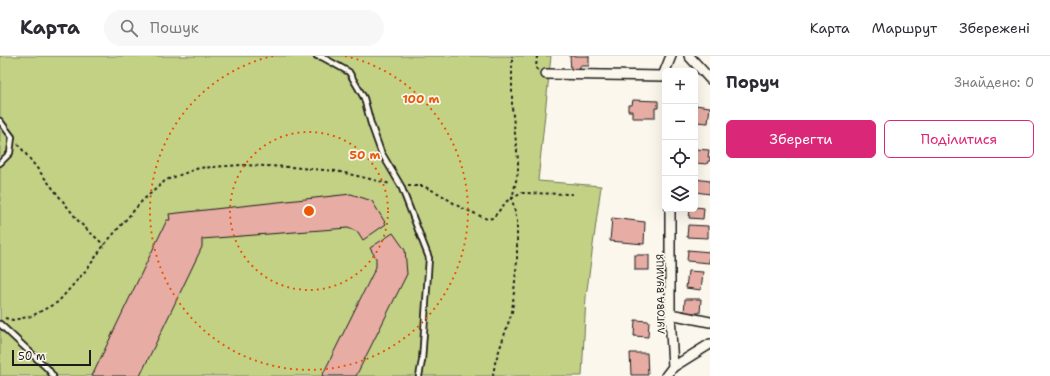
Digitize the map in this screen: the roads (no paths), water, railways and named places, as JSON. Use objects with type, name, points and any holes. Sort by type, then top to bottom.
[{"type":"street","points":[[670,68],[671,56]]},
{"type":"street","points":[[546,74],[663,76],[671,56]]},
{"type":"street","points":[[689,56],[710,79]]},
{"type":"street","name":"ЛУГОВА ВУЛИЦЯ","points":[[670,212],[670,314],[673,367]]},
{"type":"street","points":[[670,314],[710,322]]},
{"type":"street","points":[[666,376],[673,367],[710,344]]},
{"type":"lane","points":[[316,56],[322,57],[349,72],[364,98],[381,152],[401,186],[429,258],[422,361],[419,376]]},
{"type":"lane","points":[[0,121],[12,138],[10,152],[0,163]]},
{"type":"lane","points":[[0,324],[48,369],[53,376]]}]
